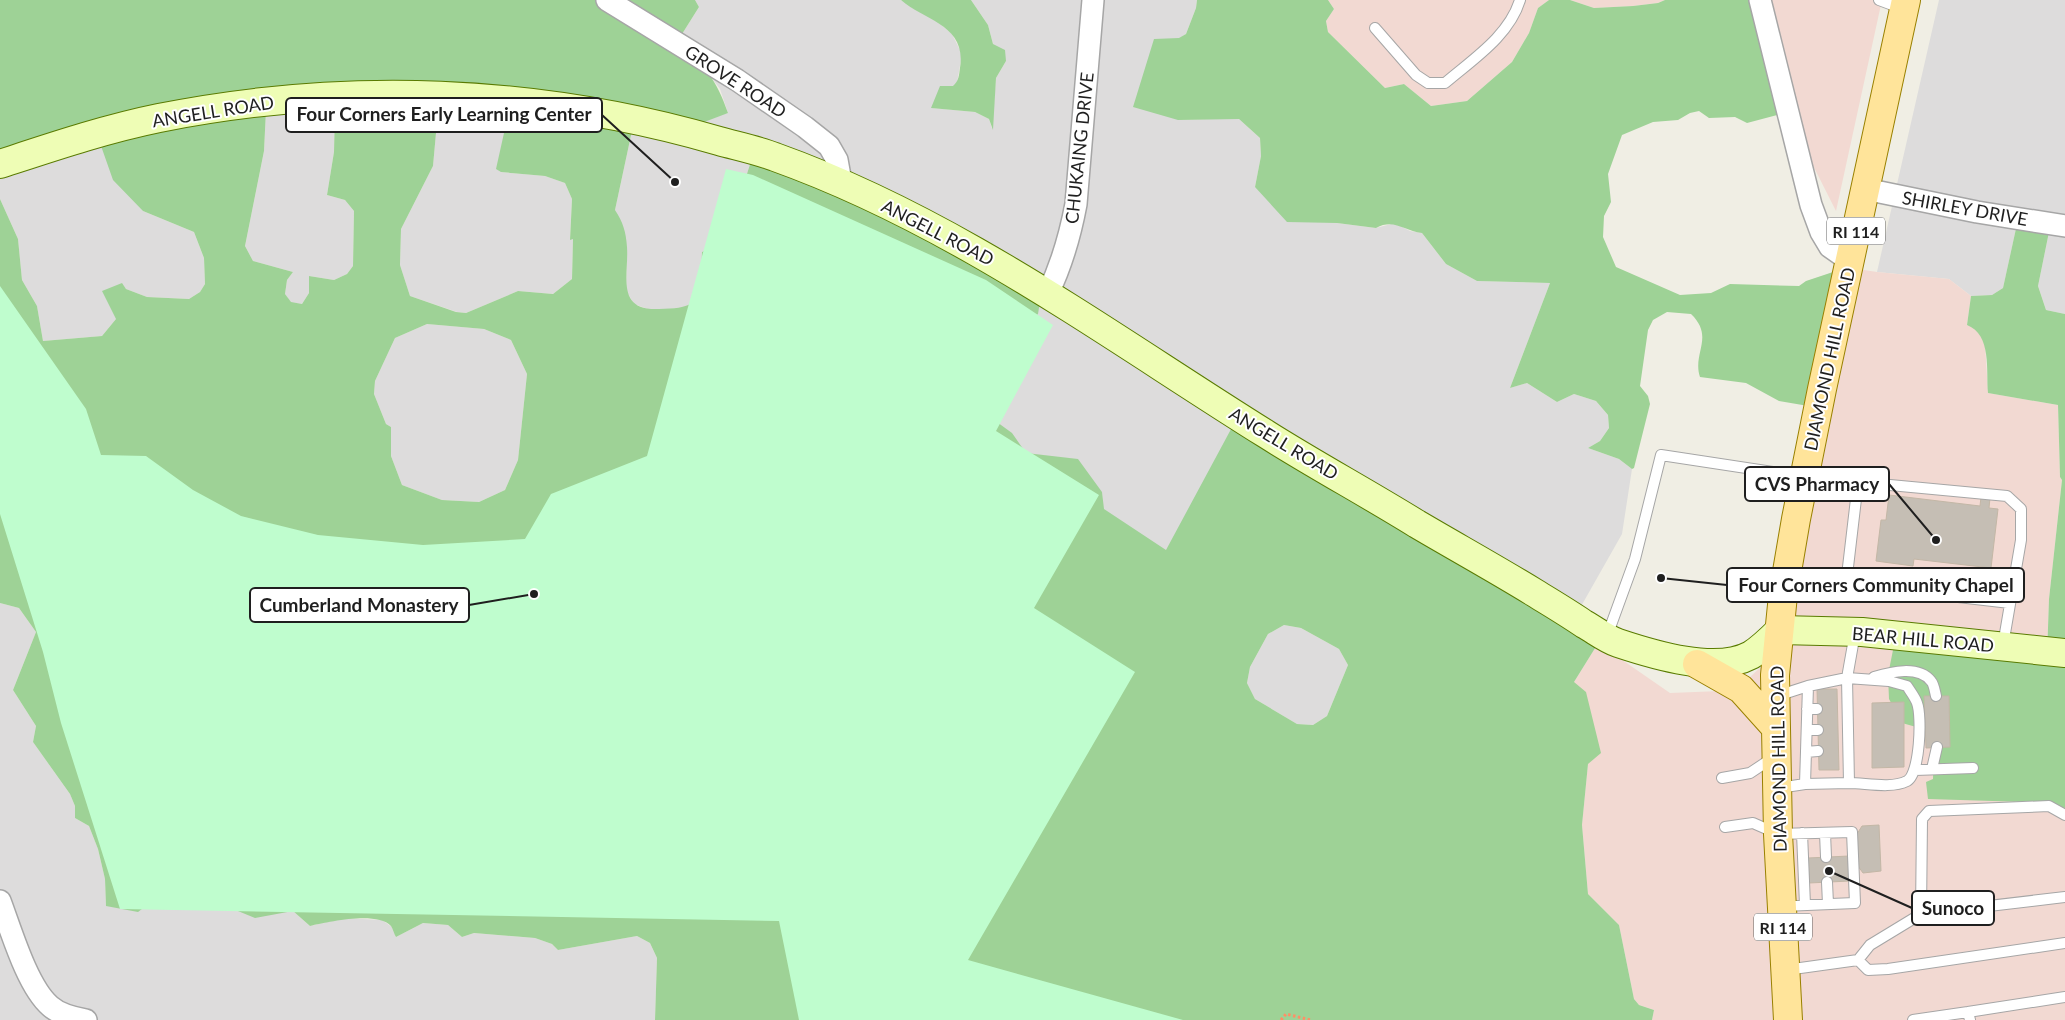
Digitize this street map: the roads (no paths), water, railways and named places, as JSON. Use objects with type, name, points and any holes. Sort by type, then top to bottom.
[{"type":"main road","name":"DIAMOND HILL ROAD","points":[[1788,1020],[1785,970],[1793,906],[1790,834],[1777,789],[1774,675],[1783,596],[1796,519],[1905,5]]},
{"type":"main road","name":"ANGELL ROAD","points":[[1,160],[156,119],[209,110],[312,97],[416,95],[514,100],[595,111],[680,129],[774,157],[841,182],[950,236],[1048,293],[1268,436],[1465,553],[1516,581],[1613,641],[1697,664],[1739,660],[1767,643],[1780,630]]},
{"type":"main road","name":"BEAR HILL ROAD","points":[[1780,630],[1855,632],[2065,652]]},
{"type":"main road","points":[[1697,664],[1741,689],[1776,728]]},
{"type":"street","name":"GROVE ROAD","points":[[607,0],[738,80],[794,118],[829,146],[836,160],[841,182]]},
{"type":"street","name":"CHUKAING DRIVE","points":[[1048,293],[1060,268],[1070,235],[1076,204],[1093,0]]},
{"type":"street","points":[[1760,0],[1811,205],[1820,232],[1830,247],[1850,261]]},
{"type":"street","name":"SHIRLEY DRIVE","points":[[1865,189],[1977,212],[2065,226]]},
{"type":"street","points":[[0,901],[24,965],[38,992],[50,1006],[68,1016],[86,1020]]},
{"type":"lane","points":[[1375,28],[1416,75],[1428,83],[1445,83],[1500,35],[1516,14],[1520,0]]},
{"type":"lane","points":[[1879,0],[1905,5]]},
{"type":"lane","points":[[1606,637],[1635,559],[1661,455],[1805,478],[2008,496],[2021,509],[2022,540],[2003,646]]},
{"type":"lane","points":[[1858,482],[1846,584],[2010,603]]},
{"type":"lane","points":[[1849,783],[1843,751],[1842,709],[1855,632]]},
{"type":"lane","points":[[1866,680],[1892,672],[1917,672],[1931,681],[1936,696]]},
{"type":"lane","points":[[1775,697],[1808,686],[1847,678],[1889,681],[1907,686],[1917,703],[1919,747],[1914,774],[1907,781],[1893,784],[1805,784],[1777,789]]},
{"type":"lane","points":[[1805,784],[1806,730],[1812,709],[1808,686]]},
{"type":"lane","points":[[1806,730],[1818,730]]},
{"type":"lane","points":[[1932,769],[1937,747]]},
{"type":"lane","points":[[1806,752],[1818,751]]},
{"type":"lane","points":[[1722,778],[1750,773],[1777,756]]},
{"type":"lane","points":[[1914,770],[1973,768]]},
{"type":"lane","points":[[1921,914],[1922,819],[1929,811],[2049,806],[2065,815]]},
{"type":"lane","points":[[1725,827],[1753,823],[1790,834],[1852,832],[1854,903],[1793,906]]},
{"type":"lane","points":[[1825,833],[1826,857]]},
{"type":"lane","points":[[1827,882],[1828,904]]},
{"type":"lane","points":[[1785,970],[1858,960],[1870,945],[1921,914],[2065,896]]},
{"type":"lane","points":[[1858,960],[1868,970],[1888,969],[2065,943]]},
{"type":"lane","points":[[1913,1020],[1969,1016],[2065,997]]},
{"type":"place","name":"Four Corners Early Learning Center","points":[[675,182]]},
{"type":"place","name":"CVS Pharmacy","points":[[1936,540]]},
{"type":"place","name":"Four Corners Community Chapel","points":[[1661,578]]},
{"type":"place","name":"Cumberland Monastery","points":[[534,594]]},
{"type":"place","name":"Sunoco","points":[[1829,871]]}]
